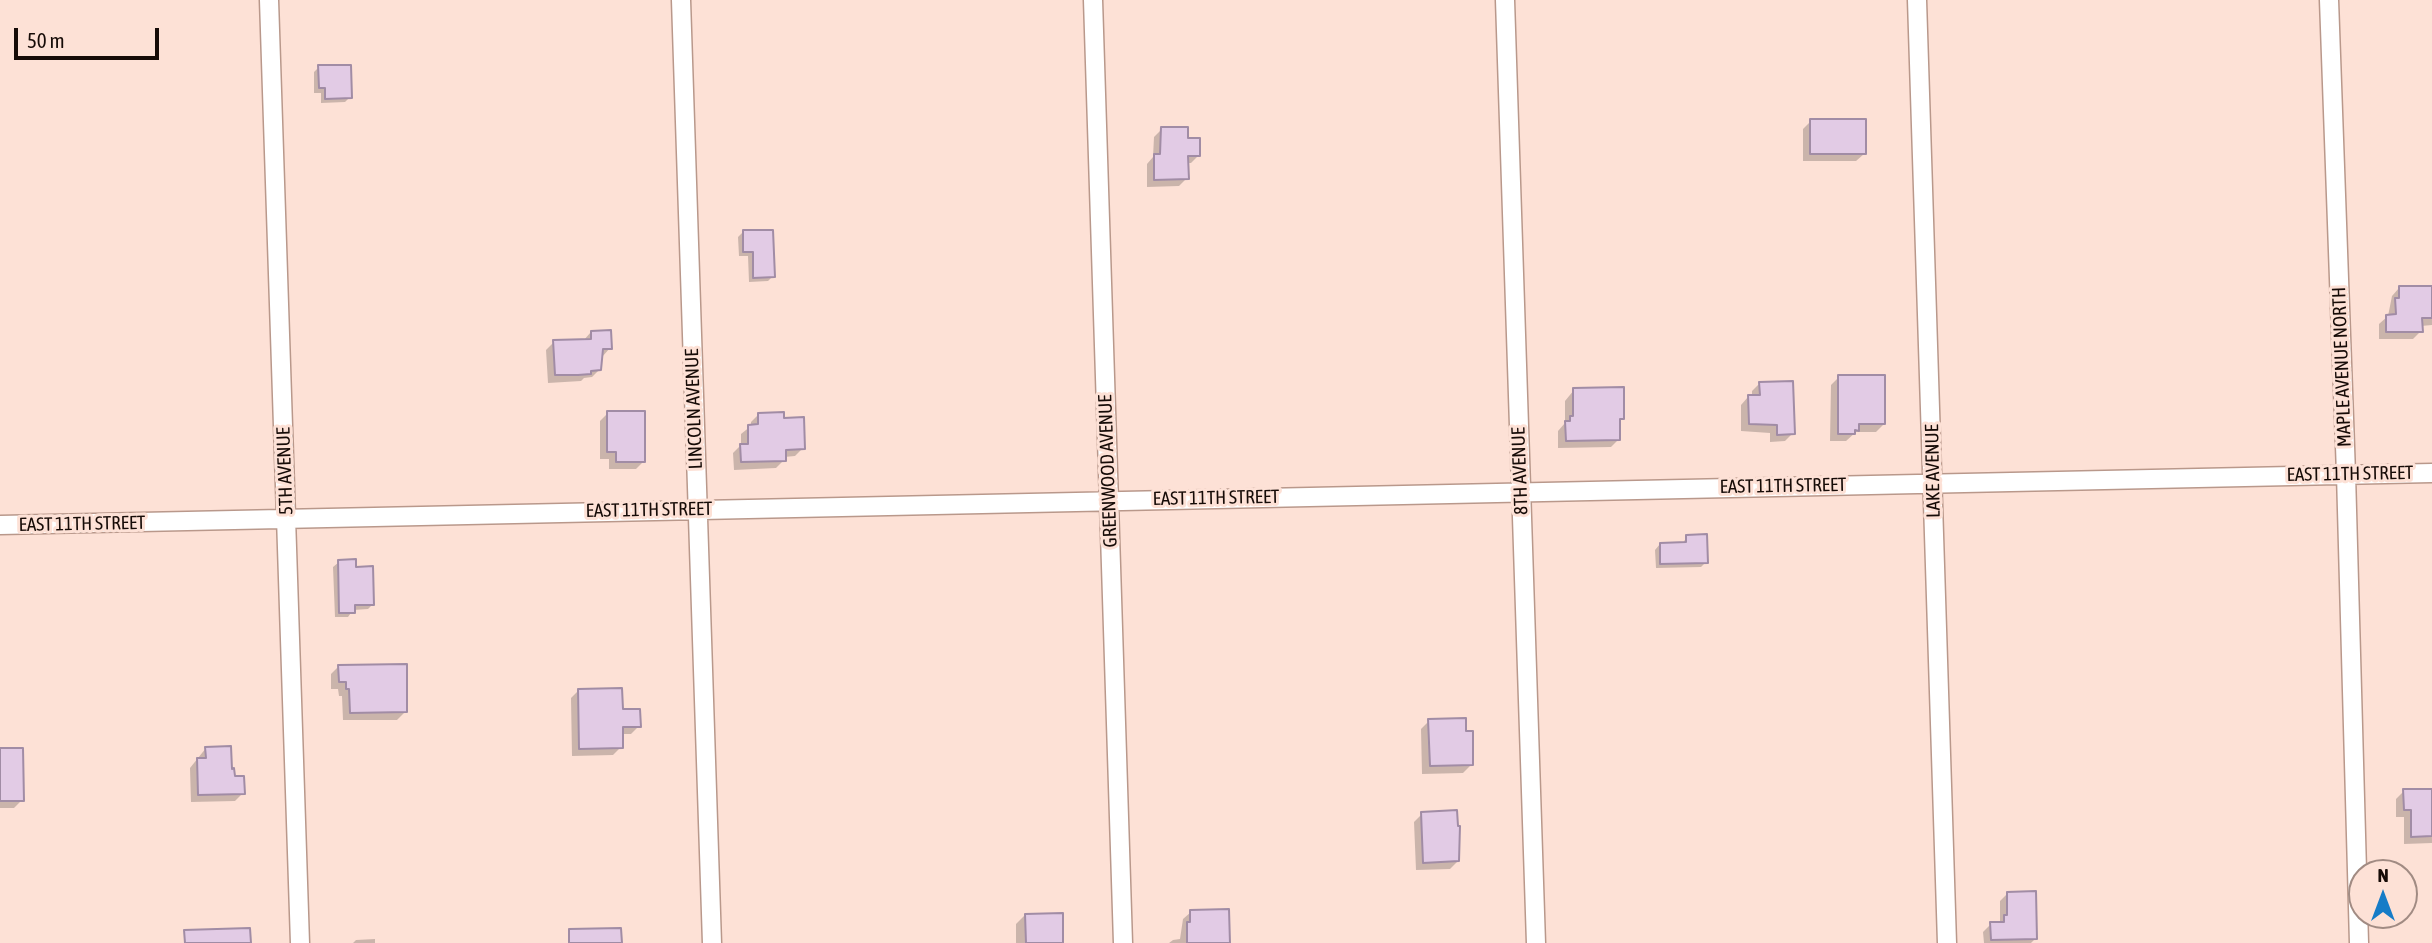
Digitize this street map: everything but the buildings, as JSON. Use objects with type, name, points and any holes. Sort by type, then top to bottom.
[{"type":"street","name":"5TH AVENUE","points":[[269,0],[300,943]]},
{"type":"street","name":"LINCOLN AVENUE","points":[[681,0],[712,943]]},
{"type":"street","name":"GREENWOOD AVENUE","points":[[1093,0],[1123,943]]},
{"type":"street","name":"8TH AVENUE","points":[[1505,0],[1536,943]]},
{"type":"street","name":"LAKE AVENUE","points":[[1917,0],[1947,943]]},
{"type":"street","name":"MAPLE AVENUE NORTH","points":[[2329,0],[2359,943]]},
{"type":"street","name":"EAST 11TH STREET","points":[[0,525],[2432,472]]}]
